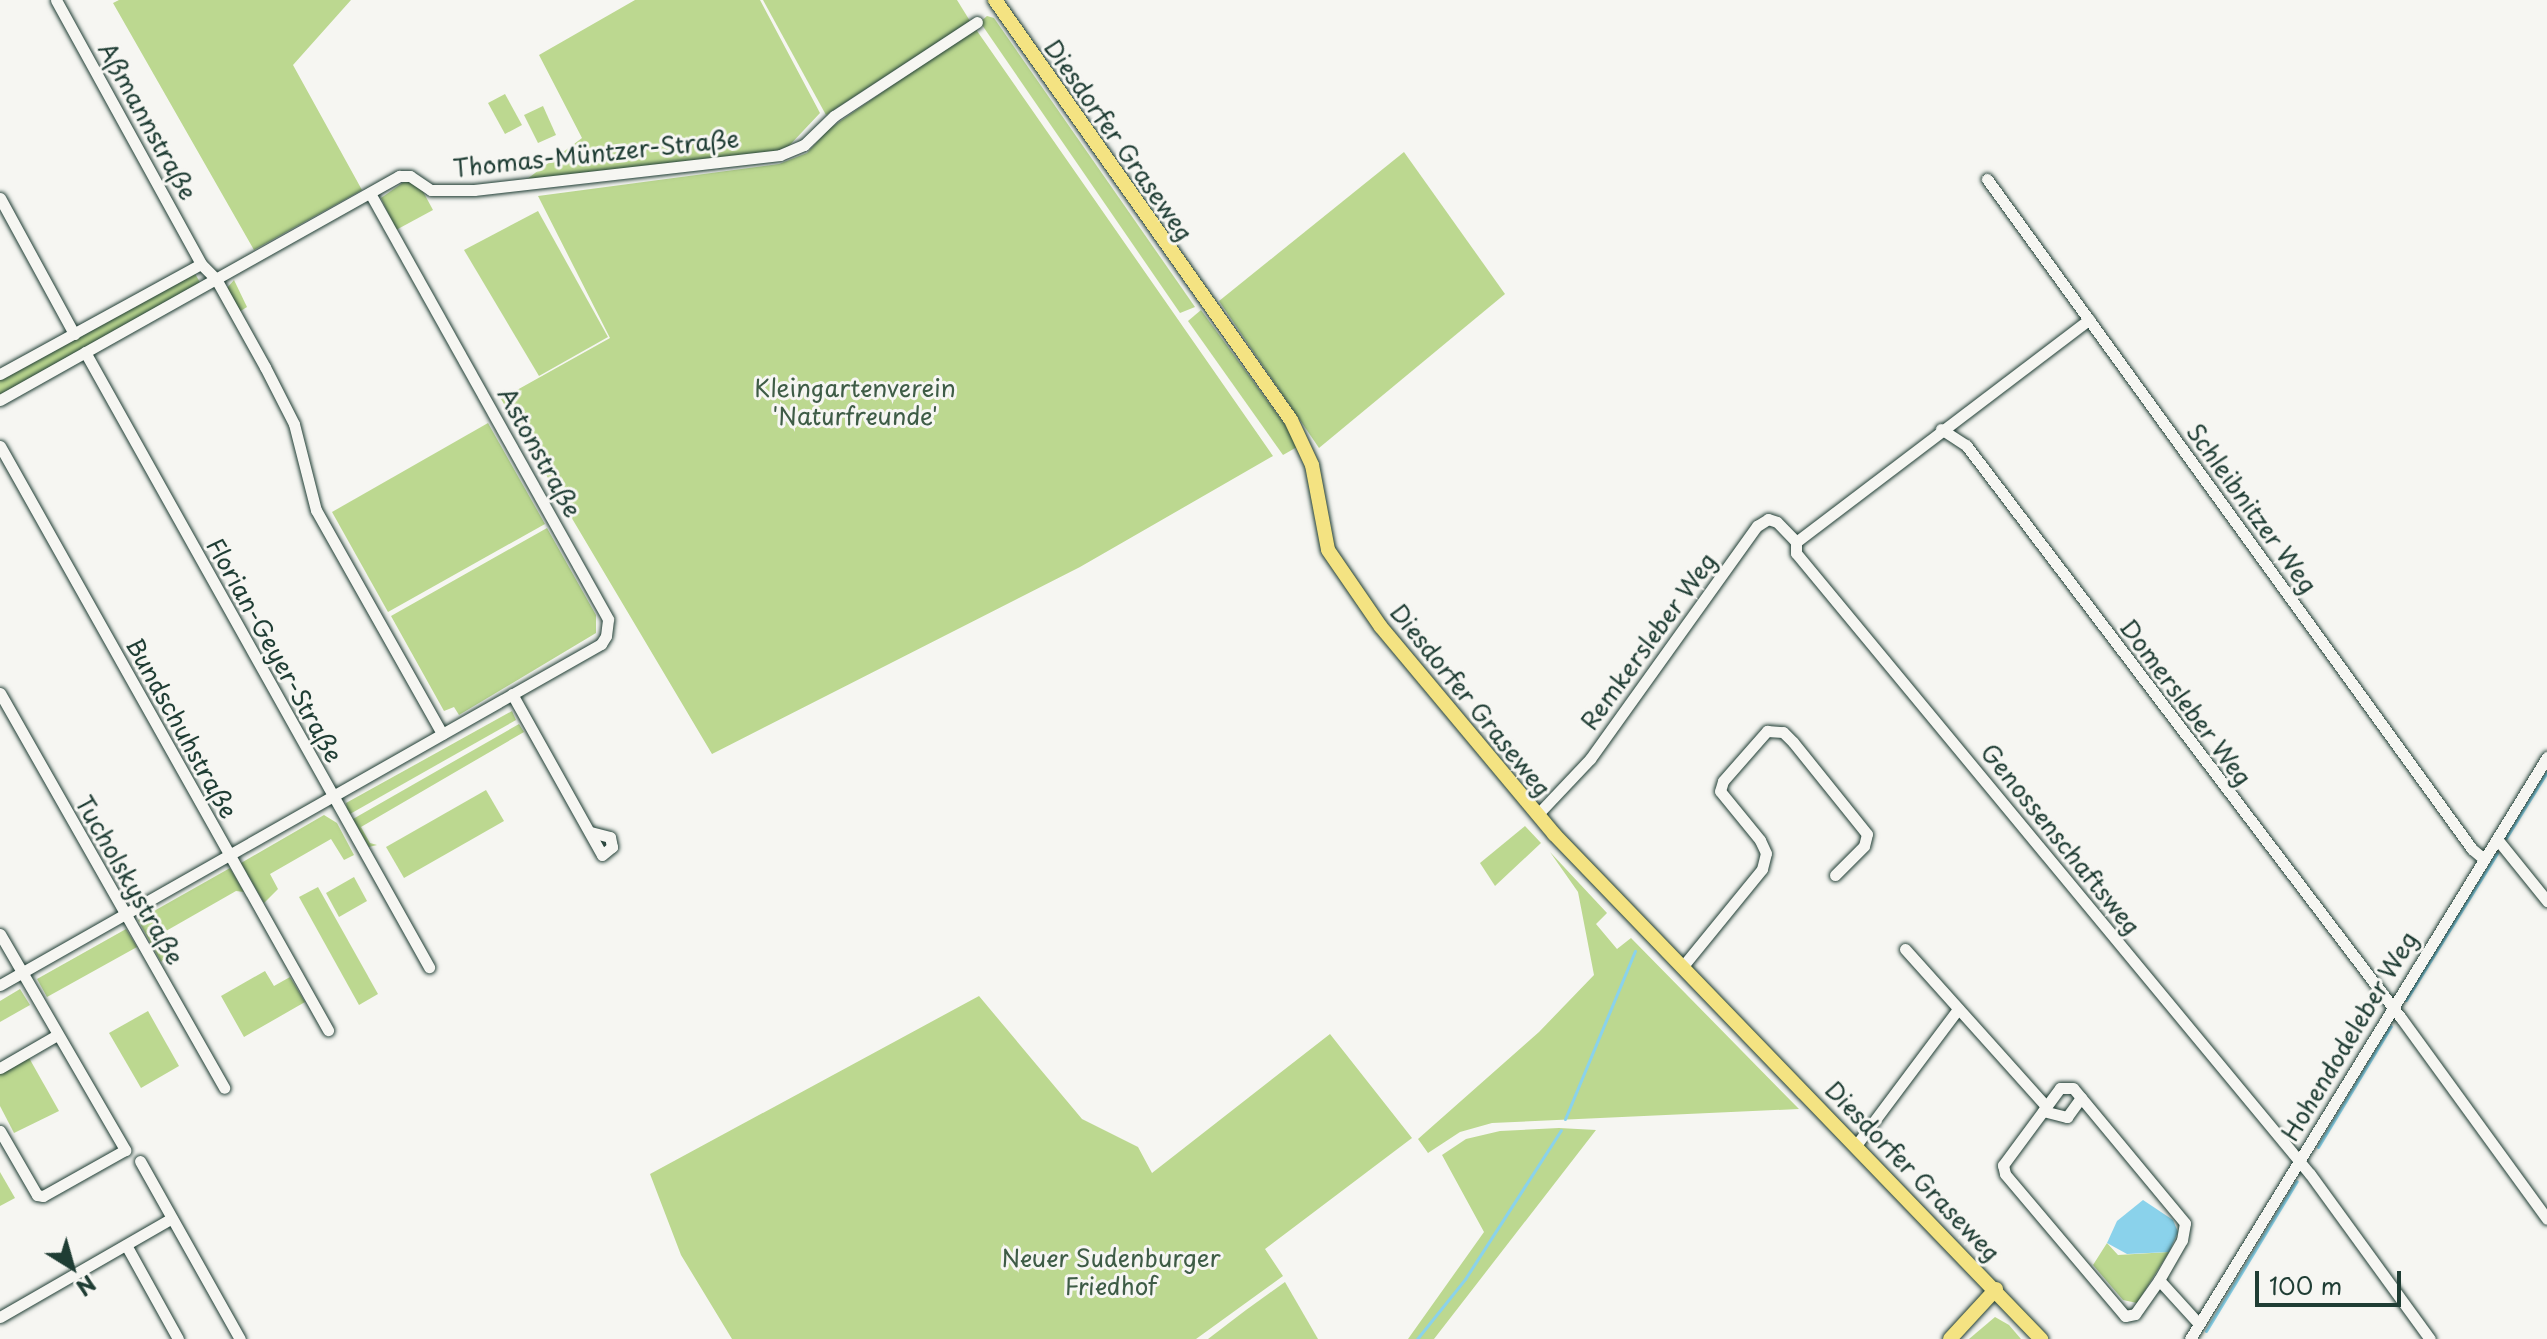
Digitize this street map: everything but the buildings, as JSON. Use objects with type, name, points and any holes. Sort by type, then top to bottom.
[{"type":"main road","name":"Diesdorfer Graseweg","points":[[995,0],[1291,420],[1309,457],[1323,534],[1342,574],[1470,740],[1537,815],[1857,1144],[2041,1339]]},
{"type":"main road","points":[[1950,1339],[1996,1289]]},
{"type":"street","name":"Aßmannstraße","points":[[56,0],[201,264],[216,279],[294,424],[316,510],[442,734]]},
{"type":"street","name":"Thomas-Müntzer-Straße","points":[[0,400],[404,176],[431,190],[474,190],[780,155],[804,145],[834,116],[977,22]]},
{"type":"street","name":"Schleibnitzer Weg","points":[[1987,179],[2472,849],[2484,859]]},
{"type":"street","name":"Astonstraße","points":[[0,985],[601,644],[608,619],[370,194]]},
{"type":"street","points":[[0,198],[74,334]]},
{"type":"street","points":[[0,374],[201,264]]},
{"type":"street","points":[[1796,542],[1941,429],[2089,320]]},
{"type":"street","name":"Florian-Geyer-Straße","points":[[85,352],[429,967]]},
{"type":"street","name":"Domersleber Weg","points":[[1941,429],[1966,445],[2392,1007],[2547,1219]]},
{"type":"street","name":"Bundschuhstraße","points":[[0,446],[328,1030]]},
{"type":"street","name":"Remkersleber Weg","points":[[1537,815],[1590,759],[1757,526],[1768,519],[1777,522],[1796,542]]},
{"type":"street","name":"Genossenschaftsweg","points":[[1796,542],[1796,553],[2298,1161],[2430,1339]]},
{"type":"street","name":"Tucholskystraße","points":[[0,693],[224,1088]]},
{"type":"street","points":[[512,694],[590,832]]},
{"type":"street","points":[[1683,966],[1762,869],[1766,853],[1760,840],[1720,791],[1723,781],[1767,731],[1783,732],[1793,742],[1867,834],[1864,846],[1835,875]]},
{"type":"street","name":"Hohendodeleber Weg","points":[[2197,1334],[2298,1161],[2547,757]]},
{"type":"street","points":[[2497,839],[2547,901]]},
{"type":"street","points":[[0,934],[125,1150],[43,1196],[37,1195],[0,1131]]},
{"type":"street","points":[[1905,949],[2044,1108],[2067,1117],[2081,1098]]},
{"type":"street","points":[[1857,1144],[1958,1009]]},
{"type":"street","points":[[0,1068],[57,1035]]},
{"type":"street","points":[[2060,1088],[2073,1088],[2185,1223],[2182,1240],[2135,1314],[2125,1316],[2005,1174],[2003,1165],[2044,1108],[2060,1088]]},
{"type":"street","points":[[140,1161],[240,1339]]},
{"type":"street","points":[[0,1317],[172,1218]]},
{"type":"street","points":[[126,1245],[178,1339]]},
{"type":"street","points":[[2159,1280],[2197,1334]]},
{"type":"green space","points":[[119,0],[351,0],[293,65],[362,190],[254,250],[113,3]]},
{"type":"green space","points":[[635,0],[760,0],[820,113],[787,148],[777,151],[523,182],[582,138],[539,55]]},
{"type":"green space","points":[[763,0],[957,0],[970,21],[826,115]]},
{"type":"green space","points":[[987,16],[994,18],[1195,307],[1180,313],[980,22]]},
{"type":"green space","name":"Kleingartenverein 'Naturfreunde'","points":[[975,28],[1273,456],[1080,567],[712,754],[501,399],[610,338],[538,196],[779,164],[807,153],[829,129]]},
{"type":"green space","points":[[505,94],[522,125],[505,134],[488,103]]},
{"type":"green space","points":[[543,106],[556,135],[538,143],[524,115]]},
{"type":"green space","points":[[1404,152],[1505,294],[1319,448],[1219,301]]},
{"type":"green space","points":[[408,179],[420,186],[433,210],[396,230],[381,198]]},
{"type":"green space","points":[[538,211],[608,337],[539,376],[464,250]]},
{"type":"green space","points":[[194,272],[201,284],[0,395],[0,379]]},
{"type":"green space","points":[[234,280],[247,307],[239,312],[227,288]]},
{"type":"green space","points":[[1201,310],[1296,440],[1297,447],[1283,455],[1188,321]]},
{"type":"green space","points":[[488,423],[545,524],[388,612],[332,512]]},
{"type":"green space","points":[[547,528],[596,615],[596,633],[459,715],[454,707],[444,711],[391,616]]},
{"type":"green space","points":[[512,711],[516,720],[350,814],[346,803]]},
{"type":"green space","points":[[519,724],[524,732],[361,827],[370,843],[377,845],[369,847],[353,819]]},
{"type":"green space","points":[[486,790],[504,821],[404,878],[386,847]]},
{"type":"green space","points":[[324,815],[337,823],[354,855],[344,860],[331,839],[270,874],[278,889],[264,903],[241,863]]},
{"type":"green space","points":[[1525,826],[1541,843],[1495,886],[1480,863]]},
{"type":"green space","points":[[1550,852],[1607,913],[1596,924],[1617,949],[1631,938],[1799,1109],[1492,1123],[1460,1132],[1428,1153],[1418,1139],[1539,1032],[1594,975],[1578,892]]},
{"type":"green space","points":[[230,868],[244,892],[236,891],[166,931],[174,948],[161,962],[138,920]]},
{"type":"green space","points":[[354,877],[367,901],[339,917],[326,893]]},
{"type":"green space","points":[[318,887],[378,994],[359,1005],[299,897]]},
{"type":"green space","points":[[126,929],[137,947],[47,997],[37,979]]},
{"type":"green space","points":[[265,971],[274,986],[290,977],[305,1002],[244,1037],[221,996]]},
{"type":"green space","points":[[20,989],[30,1005],[0,1022],[0,1001]]},
{"type":"green space","name":"Neuer Sudenburger Friedhof","points":[[979,996],[1082,1119],[1138,1147],[1152,1173],[1330,1034],[1412,1138],[1265,1249],[1283,1276],[1196,1339],[732,1339],[681,1255],[650,1174]]},
{"type":"green space","points":[[148,1011],[179,1066],[141,1088],[109,1033]]},
{"type":"green space","points":[[28,1056],[59,1111],[14,1133],[0,1106],[0,1072]]},
{"type":"green space","points":[[1596,1130],[1434,1339],[1408,1339],[1484,1232],[1442,1155],[1466,1139],[1500,1131]]},
{"type":"green space","points":[[0,1172],[15,1198],[0,1206]]},
{"type":"green space","points":[[2107,1243],[2118,1255],[2169,1252],[2137,1303],[2123,1300],[2093,1265]]},
{"type":"green space","points":[[1285,1282],[1318,1339],[1208,1339],[1246,1310]]},
{"type":"green space","points":[[1995,1317],[2009,1325],[2021,1339],[1969,1339]]},
{"type":"water","points":[[2143,1200],[2173,1220],[2178,1232],[2169,1252],[2127,1254],[2107,1243],[2117,1221]]},
{"type":"waterway","points":[[2506,838],[2547,772]]},
{"type":"waterway","points":[[2406,1000],[2497,853]]},
{"type":"waterway","points":[[1565,1119],[1635,951]]},
{"type":"waterway","points":[[2318,1147],[2391,1026]]},
{"type":"waterway","points":[[1417,1339],[1465,1279],[1561,1130]]},
{"type":"waterway","points":[[2206,1331],[2297,1181]]}]
